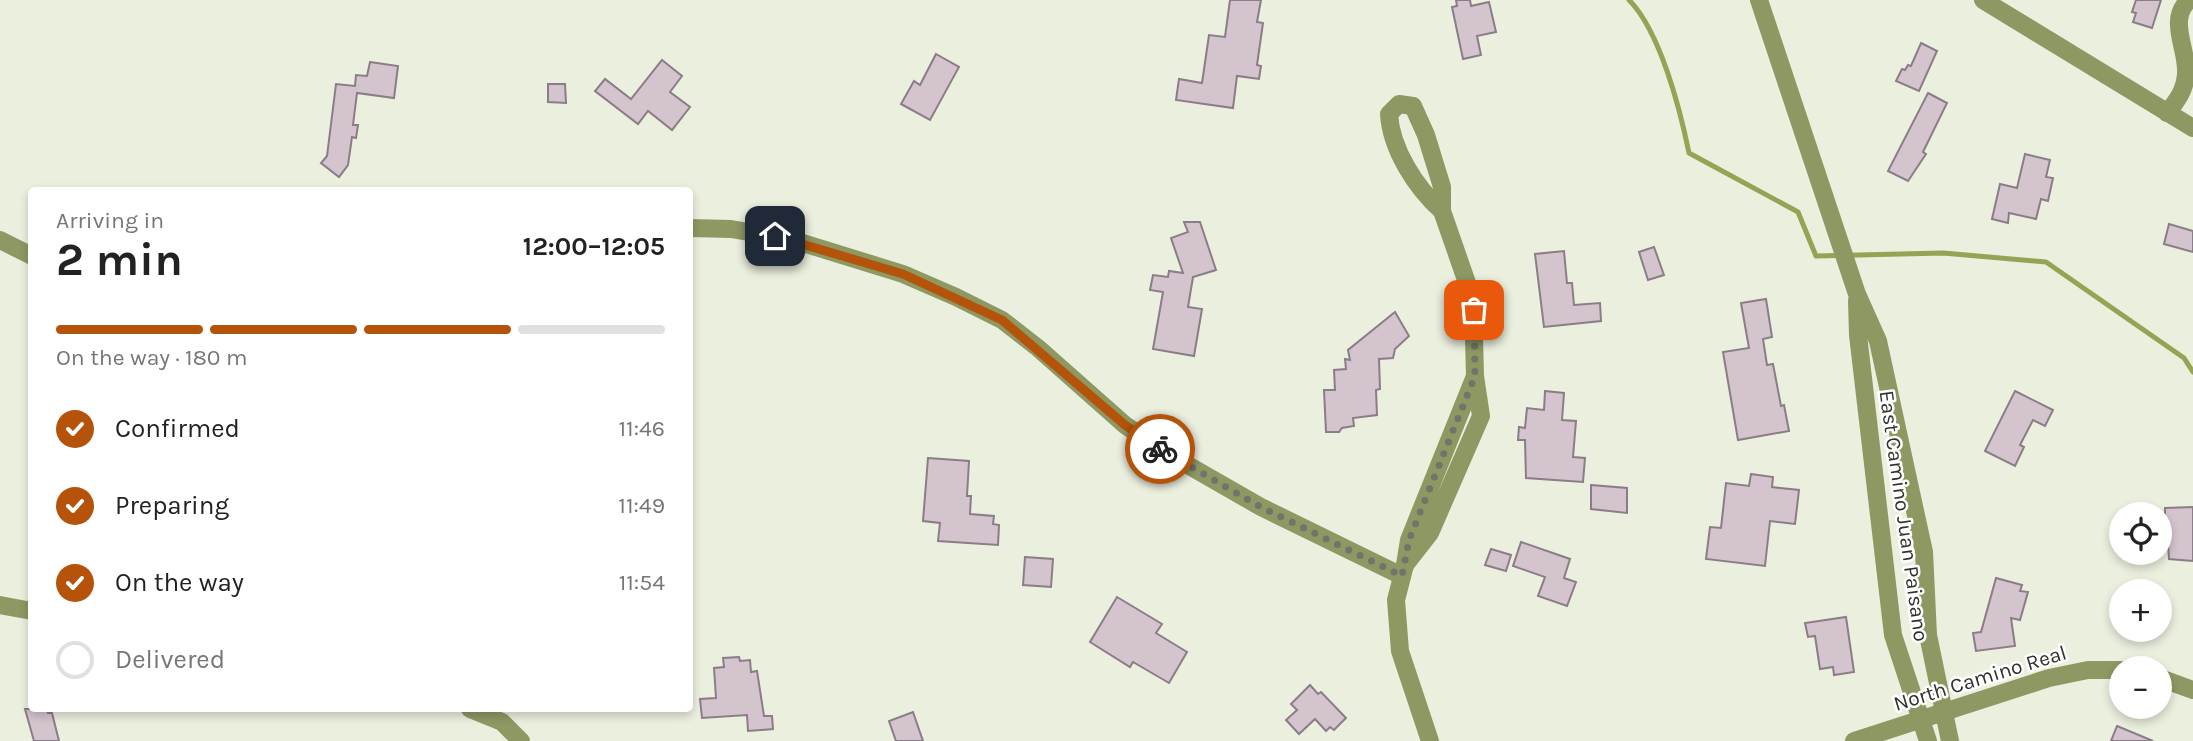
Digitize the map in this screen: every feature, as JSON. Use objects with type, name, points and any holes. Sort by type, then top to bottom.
[{"type":"street","name":"East Camino Juan Paisano","points":[[1759,0],[1857,294],[1878,341],[1924,552],[1928,635],[1950,741]]},
{"type":"street","points":[[1983,0],[2193,128]]},
{"type":"street","points":[[2167,113],[2179,98],[2186,76],[2185,53],[2178,20],[2184,4],[2189,0]]},
{"type":"street","points":[[1430,741],[1400,651],[1396,600],[1409,540],[1475,376],[1473,300],[1442,211],[1443,187],[1426,135],[1413,106],[1399,104],[1389,114],[1390,134],[1426,197],[1442,211]]},
{"type":"street","points":[[693,228],[731,229],[790,239],[903,274],[956,297],[1002,320],[1125,425],[1165,452],[1261,507],[1404,570]]},
{"type":"street","points":[[0,240],[28,254]]},
{"type":"street","name":"East Camino Juan Paisano","points":[[1857,294],[1858,335],[1893,635],[1928,741]]},
{"type":"street","points":[[0,605],[28,610]]},
{"type":"street","name":"North Camino Real","points":[[1854,741],[2049,678],[2088,670],[2109,670]]},
{"type":"street","points":[[2172,682],[2193,690]]},
{"type":"street","points":[[477,712],[502,722],[521,741]]},
{"type":"building","points":[[1230,0],[1261,0],[1257,22],[1263,23],[1257,65],[1261,66],[1259,79],[1237,76],[1233,108],[1176,100],[1179,79],[1202,83],[1209,35],[1225,37]]},
{"type":"building","points":[[1456,0],[1470,0],[1471,6],[1489,2],[1496,32],[1477,36],[1481,55],[1463,59],[1452,7],[1457,6]]},
{"type":"building","points":[[2136,0],[2161,0],[2152,28],[2133,22],[2136,13],[2132,12]]},
{"type":"building","points":[[1921,43],[1937,51],[1919,91],[1896,81],[1902,69],[1911,66]]},
{"type":"building","points":[[936,54],[959,67],[930,120],[901,104],[914,81],[920,85]]},
{"type":"building","points":[[662,60],[682,76],[670,92],[690,107],[672,130],[648,111],[638,124],[595,91],[605,79],[631,99]]},
{"type":"building","points":[[370,62],[398,66],[394,98],[357,93],[353,125],[358,125],[356,138],[352,137],[348,165],[339,177],[321,163],[327,156],[336,84],[355,86],[356,75],[367,76]]},
{"type":"building","points":[[548,84],[565,84],[566,103],[548,102]]},
{"type":"building","points":[[1928,93],[1947,103],[1923,152],[1926,154],[1908,181],[1888,171]]},
{"type":"building","points":[[2025,154],[2050,160],[2046,177],[2053,178],[2048,201],[2041,199],[2036,219],[2009,213],[2008,223],[1992,219],[2000,184],[2017,188]]},
{"type":"building","points":[[1184,222],[1200,222],[1216,270],[1193,277],[1188,307],[1202,309],[1194,356],[1153,349],[1163,292],[1150,290],[1153,275],[1168,277],[1169,271],[1183,273],[1171,238],[1188,232]]},
{"type":"building","points":[[2169,224],[2193,231],[2193,252],[2164,244]]},
{"type":"building","points":[[1654,247],[1664,275],[1648,280],[1639,252]]},
{"type":"building","points":[[1564,251],[1567,283],[1572,283],[1574,305],[1600,303],[1601,321],[1544,327],[1535,254]]},
{"type":"building","points":[[1766,299],[1772,337],[1763,339],[1767,365],[1773,364],[1789,431],[1738,440],[1723,352],[1749,348],[1741,303]]},
{"type":"building","points":[[1395,312],[1409,336],[1395,349],[1393,358],[1379,359],[1377,415],[1353,418],[1354,426],[1342,428],[1339,432],[1326,432],[1324,390],[1335,390],[1334,370],[1346,369],[1345,359],[1350,360],[1348,350]]},
{"type":"building","points":[[1545,391],[1564,393],[1562,420],[1576,421],[1573,457],[1585,458],[1583,482],[1526,478],[1525,440],[1518,440],[1519,427],[1525,428],[1527,408],[1544,410]]},
{"type":"building","points":[[2015,391],[2053,410],[2045,426],[2033,420],[2020,445],[2024,447],[2015,466],[1985,451]]},
{"type":"building","points":[[928,458],[969,461],[967,496],[971,496],[970,514],[994,516],[993,524],[999,525],[998,545],[938,541],[940,523],[923,521]]},
{"type":"building","points":[[1751,474],[1773,477],[1772,487],[1799,490],[1795,524],[1770,521],[1765,566],[1706,559],[1710,527],[1721,528],[1726,483],[1749,486]]},
{"type":"building","points":[[1591,485],[1627,488],[1627,513],[1591,509]]},
{"type":"building","points":[[2193,507],[2193,561],[2172,559],[2172,508]]},
{"type":"building","points":[[1521,542],[1570,559],[1564,578],[1576,582],[1567,606],[1538,596],[1545,577],[1513,566]]},
{"type":"building","points":[[1491,549],[1511,555],[1506,571],[1485,565]]},
{"type":"building","points":[[1025,557],[1053,559],[1051,587],[1023,585]]},
{"type":"building","points":[[1996,578],[2022,585],[2020,591],[2028,592],[2020,620],[2011,618],[2015,646],[1976,651],[1973,633],[1981,632]]},
{"type":"building","points":[[1117,597],[1162,624],[1156,633],[1187,652],[1169,683],[1133,662],[1130,667],[1090,642]]},
{"type":"building","points":[[1846,617],[1854,672],[1834,675],[1833,667],[1820,669],[1815,636],[1808,637],[1805,623]]},
{"type":"building","points":[[739,657],[740,661],[750,660],[751,672],[757,671],[764,716],[772,716],[773,729],[748,731],[747,715],[702,718],[700,699],[716,698],[714,668],[724,667],[723,658]]},
{"type":"building","points":[[1310,685],[1318,694],[1321,692],[1346,718],[1334,730],[1330,727],[1326,731],[1315,719],[1299,734],[1286,720],[1297,710],[1291,704]]},
{"type":"building","points":[[25,709],[28,709],[28,712],[52,713],[59,741],[34,741]]},
{"type":"building","points":[[913,712],[923,741],[896,741],[889,721]]},
{"type":"building","points":[[2117,726],[2153,741],[2111,741]]},
{"type":"waterway","points":[[1629,0],[1640,14],[1659,50],[1674,93],[1689,153],[1798,212],[1816,256],[1943,253],[2046,262],[2184,358],[2193,372]]},
{"type":"way so far","points":[[1160,449],[1261,507],[1402,576],[1409,540],[1475,376],[1474,310]]},
{"type":"route","points":[[775,236],[903,274],[1002,320],[1125,425],[1160,449]]}]
